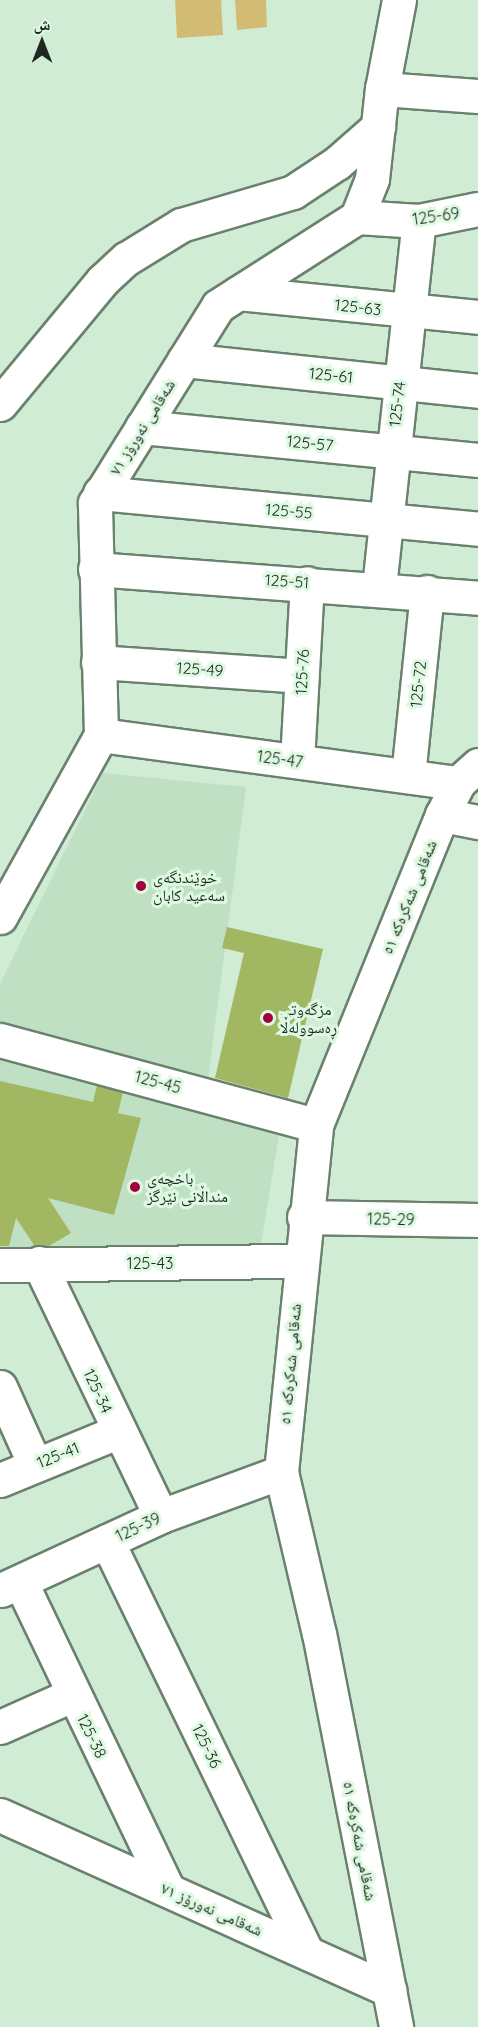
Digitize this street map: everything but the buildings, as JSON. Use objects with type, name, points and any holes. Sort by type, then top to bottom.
[{"type":"street","points":[[357,217],[372,179],[382,89],[399,0]]},
{"type":"street","points":[[382,89],[478,96]]},
{"type":"street","points":[[0,405],[102,282],[126,260],[181,225],[293,192],[337,163],[378,126]]},
{"type":"street","name":"125-69","points":[[357,217],[419,221],[478,209]]},
{"type":"street","name":"شەقامی نەورۆز ٧١","points":[[101,735],[95,502],[218,306],[357,217]]},
{"type":"street","name":"125-74","points":[[379,587],[391,451],[419,221]]},
{"type":"street","name":"125-63","points":[[238,293],[408,312],[478,317]]},
{"type":"street","name":"125-61","points":[[184,360],[478,391]]},
{"type":"street","name":"125-57","points":[[142,427],[478,460]]},
{"type":"street","name":"125-55","points":[[100,493],[478,529]]},
{"type":"street","name":"125-51","points":[[95,569],[379,587],[478,598]]},
{"type":"street","name":"125-76","points":[[297,761],[307,583]]},
{"type":"street","name":"125-72","points":[[408,776],[427,592]]},
{"type":"street","name":"125-49","points":[[98,662],[302,676]]},
{"type":"street","points":[[0,917],[101,735]]},
{"type":"street","name":"125-47","points":[[101,735],[408,776],[468,774]]},
{"type":"street","name":"شەقامی شەکرەکە ٥١","points":[[389,1990],[319,1634],[281,1472],[304,1217],[316,1125],[442,815],[468,774]]},
{"type":"street","points":[[442,815],[478,822]]},
{"type":"street","name":"125-45","points":[[0,1040],[316,1125]]},
{"type":"street","name":"125-29","points":[[304,1217],[478,1220]]},
{"type":"street","name":"125-43","points":[[0,1265],[300,1261]]},
{"type":"street","name":"125-34","points":[[39,1263],[117,1432],[161,1516]]},
{"type":"street","points":[[0,1387],[35,1465]]},
{"type":"street","name":"125-41","points":[[0,1480],[117,1432]]},
{"type":"street","name":"125-39","points":[[10,1587],[161,1516],[281,1472]]},
{"type":"street","name":"125-36","points":[[107,1541],[307,1952]]},
{"type":"street","name":"125-38","points":[[10,1587],[72,1695],[167,1888]]},
{"type":"street","points":[[0,1727],[72,1695]]},
{"type":"street","name":"شەقامی نەورۆز ٧١","points":[[0,1815],[167,1888],[389,1990]]},
{"type":"street","points":[[389,1990],[396,2027]]},
{"type":"shaded area","points":[[175,0],[221,0],[223,35],[177,38]]},
{"type":"shaded area","points":[[235,0],[266,0],[267,27],[237,30]]},
{"type":"shaded area","name":"خوێندنگەی سەعید کابان","points":[[103,773],[246,787],[208,1079],[0,1026],[0,984]]},
{"type":"shaded area","name":"باخچەی منداڵانی نێرگز","points":[[0,1051],[281,1122],[260,1251],[0,1252]]},
{"type":"place","name":"خوێندنگەی سەعید کابان","points":[[141,886]]},
{"type":"place","name":"مزگەوتی ڕەسوولەڵا","points":[[268,1018]]},
{"type":"place","name":"باخچەی منداڵانی نێرگز","points":[[135,1187]]}]
